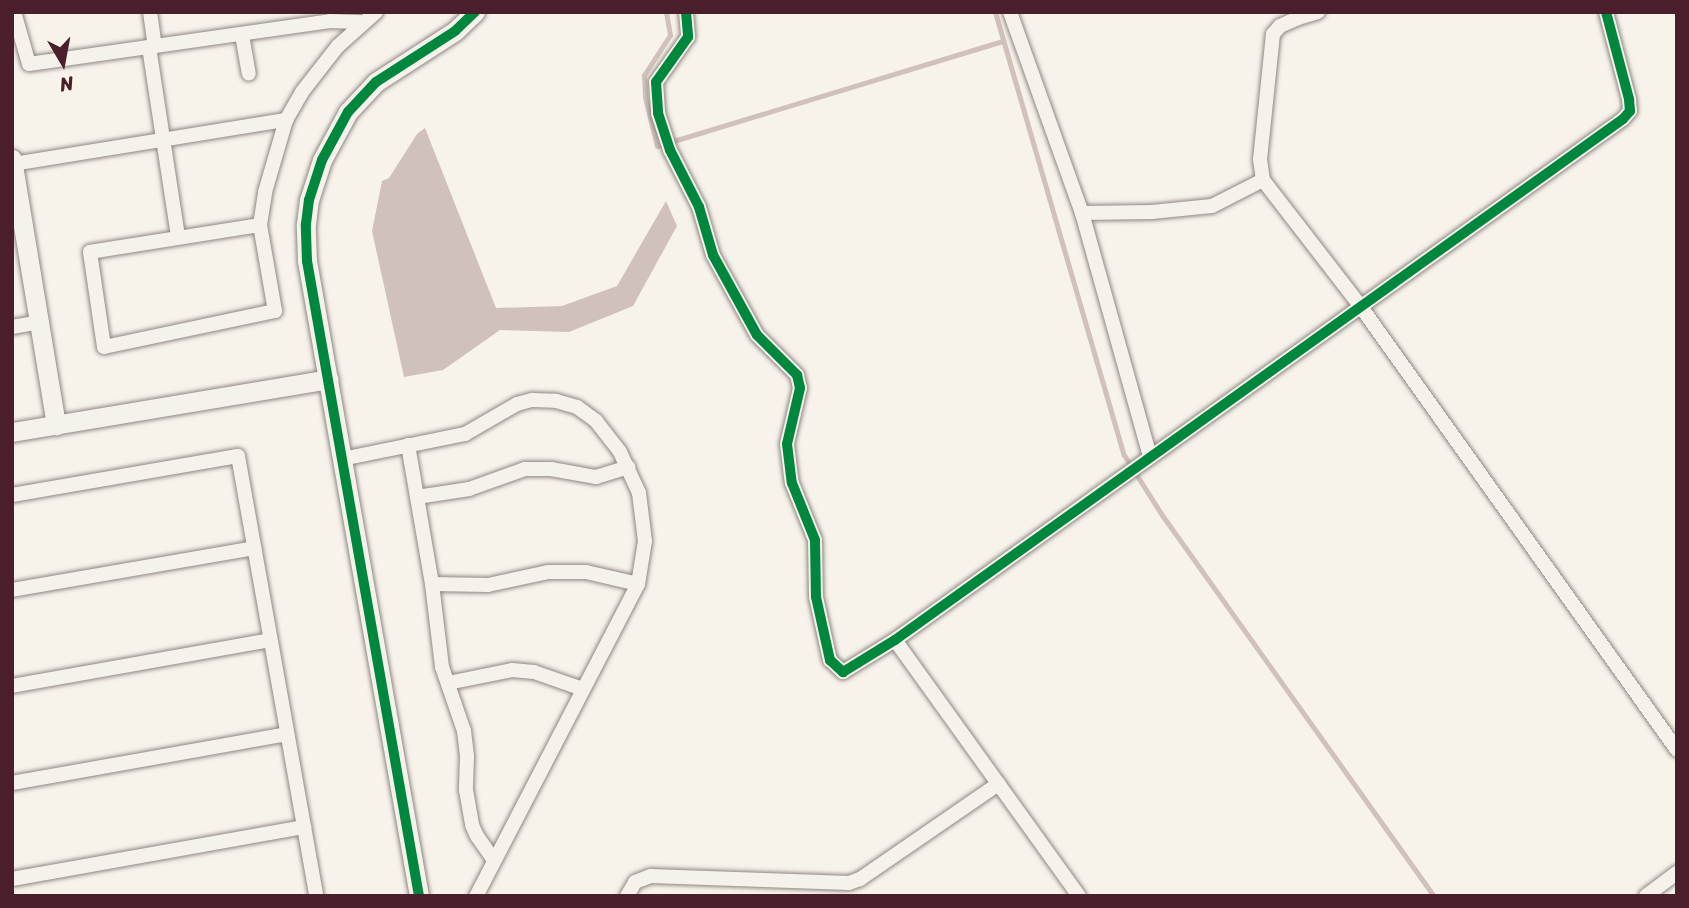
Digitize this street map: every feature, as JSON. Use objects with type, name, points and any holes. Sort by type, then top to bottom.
[{"type":"street","points":[[14,12],[29,64],[330,21],[364,22]]},
{"type":"street","points":[[150,12],[163,141],[177,237]]},
{"type":"street","points":[[260,225],[90,252],[104,347],[275,312],[260,225],[265,192],[285,120],[319,70],[376,12]]},
{"type":"street","points":[[419,896],[306,245],[309,200],[322,160],[340,123],[376,82],[455,31],[475,12]]},
{"type":"street","points":[[687,12],[688,37],[668,61],[656,82],[658,113],[670,150],[699,207],[713,255],[757,335],[797,375],[800,388],[787,444],[792,483],[816,540],[816,597],[830,660],[843,672],[895,640],[1125,477],[1623,119],[1630,111],[1606,12]]},
{"type":"street","points":[[1010,12],[1083,213],[1145,461]]},
{"type":"street","points":[[1318,12],[1289,22],[1273,34],[1260,159],[1263,180],[1360,307],[1677,750]]},
{"type":"street","points":[[242,35],[249,73]]},
{"type":"street","points":[[57,425],[13,162],[163,141],[285,120]]},
{"type":"street","points":[[1083,213],[1176,211],[1212,206],[1263,180]]},
{"type":"street","points":[[12,327],[40,323]]},
{"type":"street","points":[[12,432],[328,379]]},
{"type":"street","points":[[342,459],[465,434],[517,404],[532,400],[556,401],[577,407],[596,421],[628,467],[639,493],[644,561],[638,584],[477,896]]},
{"type":"street","points":[[408,445],[432,584],[442,667],[464,731],[467,757],[466,790],[473,829],[494,860]]},
{"type":"street","points":[[12,495],[238,456],[316,896]]},
{"type":"street","points":[[417,497],[469,489],[525,469],[551,469],[596,477],[628,467]]},
{"type":"street","points":[[12,590],[254,548]]},
{"type":"street","points":[[432,584],[488,585],[548,572],[586,572],[638,584]]},
{"type":"street","points":[[12,686],[270,640]]},
{"type":"street","points":[[895,640],[1079,896]]},
{"type":"street","points":[[448,683],[512,670],[534,672],[583,689]]},
{"type":"street","points":[[12,783],[287,734]]},
{"type":"street","points":[[627,896],[635,882],[651,876],[849,883],[860,879],[998,783]]},
{"type":"street","points":[[12,879],[304,827]]},
{"type":"street","points":[[1646,896],[1677,873]]},
{"type":"shaded area","points":[[425,128],[496,308],[562,306],[617,286],[666,201],[677,226],[633,306],[569,332],[500,330],[443,370],[404,377],[372,231],[382,181],[389,178],[417,134]]},
{"type":"waterway","points":[[666,12],[670,35],[644,75],[645,97],[657,146],[1003,41]]},
{"type":"waterway","points":[[995,12],[1124,455],[1162,515],[1434,896]]},
{"type":"cycle path","points":[[419,896],[307,261],[306,224],[309,200],[322,160],[348,112],[376,82],[455,31],[475,12]]},
{"type":"cycle path","points":[[686,12],[688,37],[656,82],[658,113],[670,150],[699,207],[713,255],[757,335],[797,375],[800,388],[787,444],[792,483],[815,540],[816,597],[830,660],[843,672],[895,640],[1623,119],[1630,111],[1629,99],[1606,12]]}]
